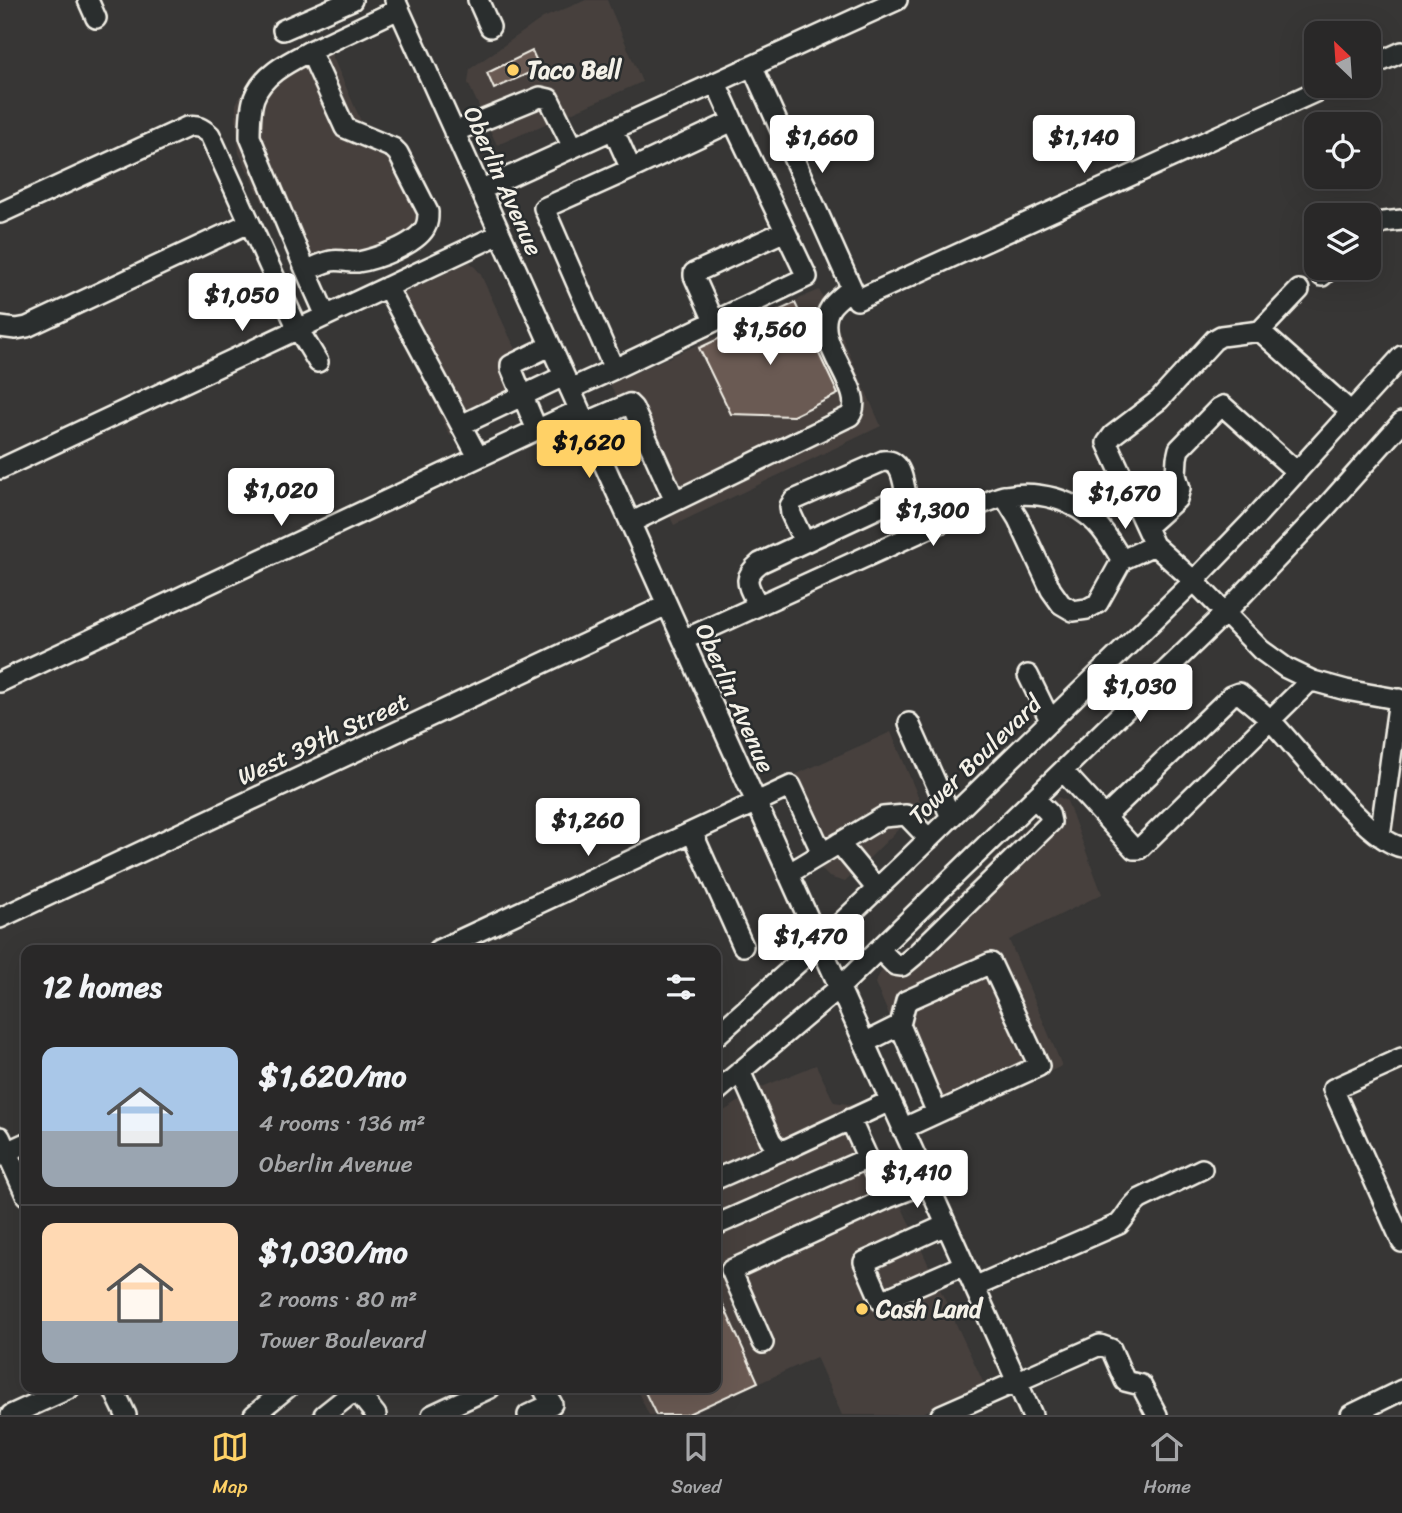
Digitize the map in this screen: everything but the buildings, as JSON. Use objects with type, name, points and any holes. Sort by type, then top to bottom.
[{"type":"street","points":[[283,30],[352,0]]},
{"type":"street","points":[[478,0],[490,27]]},
{"type":"street","points":[[480,190],[897,0]]},
{"type":"street","points":[[326,316],[250,137],[254,97],[269,75],[397,5]]},
{"type":"street","name":"Oberlin Avenue","points":[[397,5],[1032,1415]]},
{"type":"street","points":[[306,271],[327,261],[354,263],[377,258],[420,234],[428,220],[428,212],[404,160],[398,153],[393,148],[345,128],[310,51]]},
{"type":"street","points":[[1381,61],[1402,52]]},
{"type":"street","points":[[752,66],[854,294]]},
{"type":"street","points":[[461,425],[522,396],[614,369],[807,277],[716,83]]},
{"type":"street","points":[[454,132],[545,97],[549,99],[573,148]]},
{"type":"street","points":[[630,523],[850,416],[855,410],[855,400],[833,351],[825,325],[830,308],[854,294],[1304,97]]},
{"type":"street","points":[[614,369],[544,208],[733,121]]},
{"type":"street","points":[[0,213],[187,127],[203,129],[209,135],[298,329],[318,362]]},
{"type":"street","points":[[613,129],[631,169]]},
{"type":"street","points":[[1381,223],[1402,220]]},
{"type":"street","points":[[0,327],[16,330],[27,327],[249,223]]},
{"type":"street","points":[[714,321],[694,273],[785,230]]},
{"type":"street","points":[[0,469],[500,234]]},
{"type":"street","points":[[387,287],[478,457]]},
{"type":"street","points":[[1299,289],[1260,331],[1221,336],[1214,340],[1159,400],[1113,435],[1107,443],[1154,545],[1194,581],[1261,650],[1286,668],[1311,680],[1337,688],[1400,700],[1380,836]]},
{"type":"street","points":[[1260,331],[1351,412]]},
{"type":"street","points":[[537,429],[511,365],[550,346]]},
{"type":"street","name":"Tower Boulevard","points":[[721,1031],[877,889],[1194,581],[1402,356]]},
{"type":"street","points":[[0,682],[537,429],[582,416],[629,404],[634,408],[675,501]]},
{"type":"street","points":[[1146,527],[1177,499],[1180,488],[1176,466],[1180,449],[1223,406],[1297,472]]},
{"type":"street","points":[[721,1087],[839,988],[1225,613],[1402,422]]},
{"type":"street","points":[[804,542],[791,514],[790,506],[794,500],[883,461],[891,460],[899,470],[906,495],[925,530]]},
{"type":"street","points":[[758,606],[748,583],[748,575],[760,563],[906,495]]},
{"type":"street","points":[[683,640],[1004,496],[1035,495],[1063,500],[1097,523],[1122,560]]},
{"type":"street","points":[[1004,496],[1018,519],[1051,590],[1061,604],[1073,611],[1087,609],[1098,603],[1122,560],[1154,545]]},
{"type":"street","name":"West 39th Street","points":[[0,918],[667,604]]},
{"type":"street","points":[[1028,675],[1050,720]]},
{"type":"street","points":[[1063,771],[1134,849],[1139,849],[1311,680]]},
{"type":"street","points":[[1105,817],[1231,696],[1239,693],[1270,720],[1364,824],[1394,846],[1402,848]]},
{"type":"street","points":[[909,723],[951,817]]},
{"type":"street","points":[[449,945],[791,786],[822,853]]},
{"type":"street","points":[[879,949],[895,965],[902,966],[914,956],[1051,822],[1049,813],[1034,798]]},
{"type":"street","points":[[788,874],[883,817],[906,815],[929,839]]},
{"type":"street","points":[[692,832],[743,946]]},
{"type":"street","points":[[839,843],[877,889]]},
{"type":"street","points":[[902,1129],[937,1113],[1039,1066],[991,963],[906,1001],[900,1025],[937,1113]]},
{"type":"street","points":[[864,1043],[900,1025]]},
{"type":"street","points":[[1402,1058],[1333,1089],[1402,1242]]},
{"type":"street","points":[[740,1071],[771,1141],[780,1151]]},
{"type":"street","points":[[721,1178],[890,1101]]},
{"type":"street","points":[[850,1119],[888,1198]]},
{"type":"street","points":[[21,1144],[2,1148],[21,1185]]},
{"type":"street","points":[[721,1223],[868,1158]]},
{"type":"street","points":[[974,1287],[1119,1224],[1133,1204],[1140,1199],[1202,1170]]},
{"type":"street","points":[[763,1343],[731,1270],[888,1198],[927,1183]]},
{"type":"street","points":[[946,1224],[864,1262],[881,1301],[964,1265]]},
{"type":"street","points":[[941,1415],[1100,1345],[1111,1349],[1125,1381],[1141,1385],[1157,1415]]},
{"type":"street","points":[[1351,1415],[1402,1390]]},
{"type":"street","points":[[11,1415],[60,1393]]},
{"type":"street","points":[[115,1393],[126,1415]]},
{"type":"street","points":[[254,1415],[281,1393]]},
{"type":"street","points":[[324,1415],[352,1393]]},
{"type":"street","points":[[360,1393],[376,1415]]},
{"type":"street","points":[[432,1415],[479,1393]]},
{"type":"street","points":[[528,1415],[552,1404],[546,1393]]},
{"type":"shaded area","points":[[586,0],[607,0],[642,82],[497,145],[468,83],[470,69],[543,18]]},
{"type":"shaded area","points":[[323,35],[364,128],[401,141],[433,196],[437,223],[432,235],[331,269],[303,285],[239,153],[236,104],[254,73],[277,55]]},
{"type":"shaded area","points":[[470,262],[480,273],[538,398],[450,436],[386,301]]},
{"type":"shaded area","points":[[819,290],[881,426],[674,525],[610,384]]},
{"type":"shaded area","points":[[891,732],[922,806],[845,882],[829,877],[820,868],[779,782]]},
{"type":"shaded area","points":[[1058,797],[1067,801],[1102,894],[1009,940],[1062,1066],[937,1124],[875,983],[883,968]]},
{"type":"shaded area","points":[[816,1065],[834,1102],[854,1105],[985,1386],[918,1415],[842,1415],[816,1357],[690,1415],[649,1415],[638,1393],[721,1393],[721,1113],[762,1087]]},
{"type":"place","name":"Taco Bell","points":[[513,70]]},
{"type":"place","name":"Cash Land","points":[[862,1309]]}]
